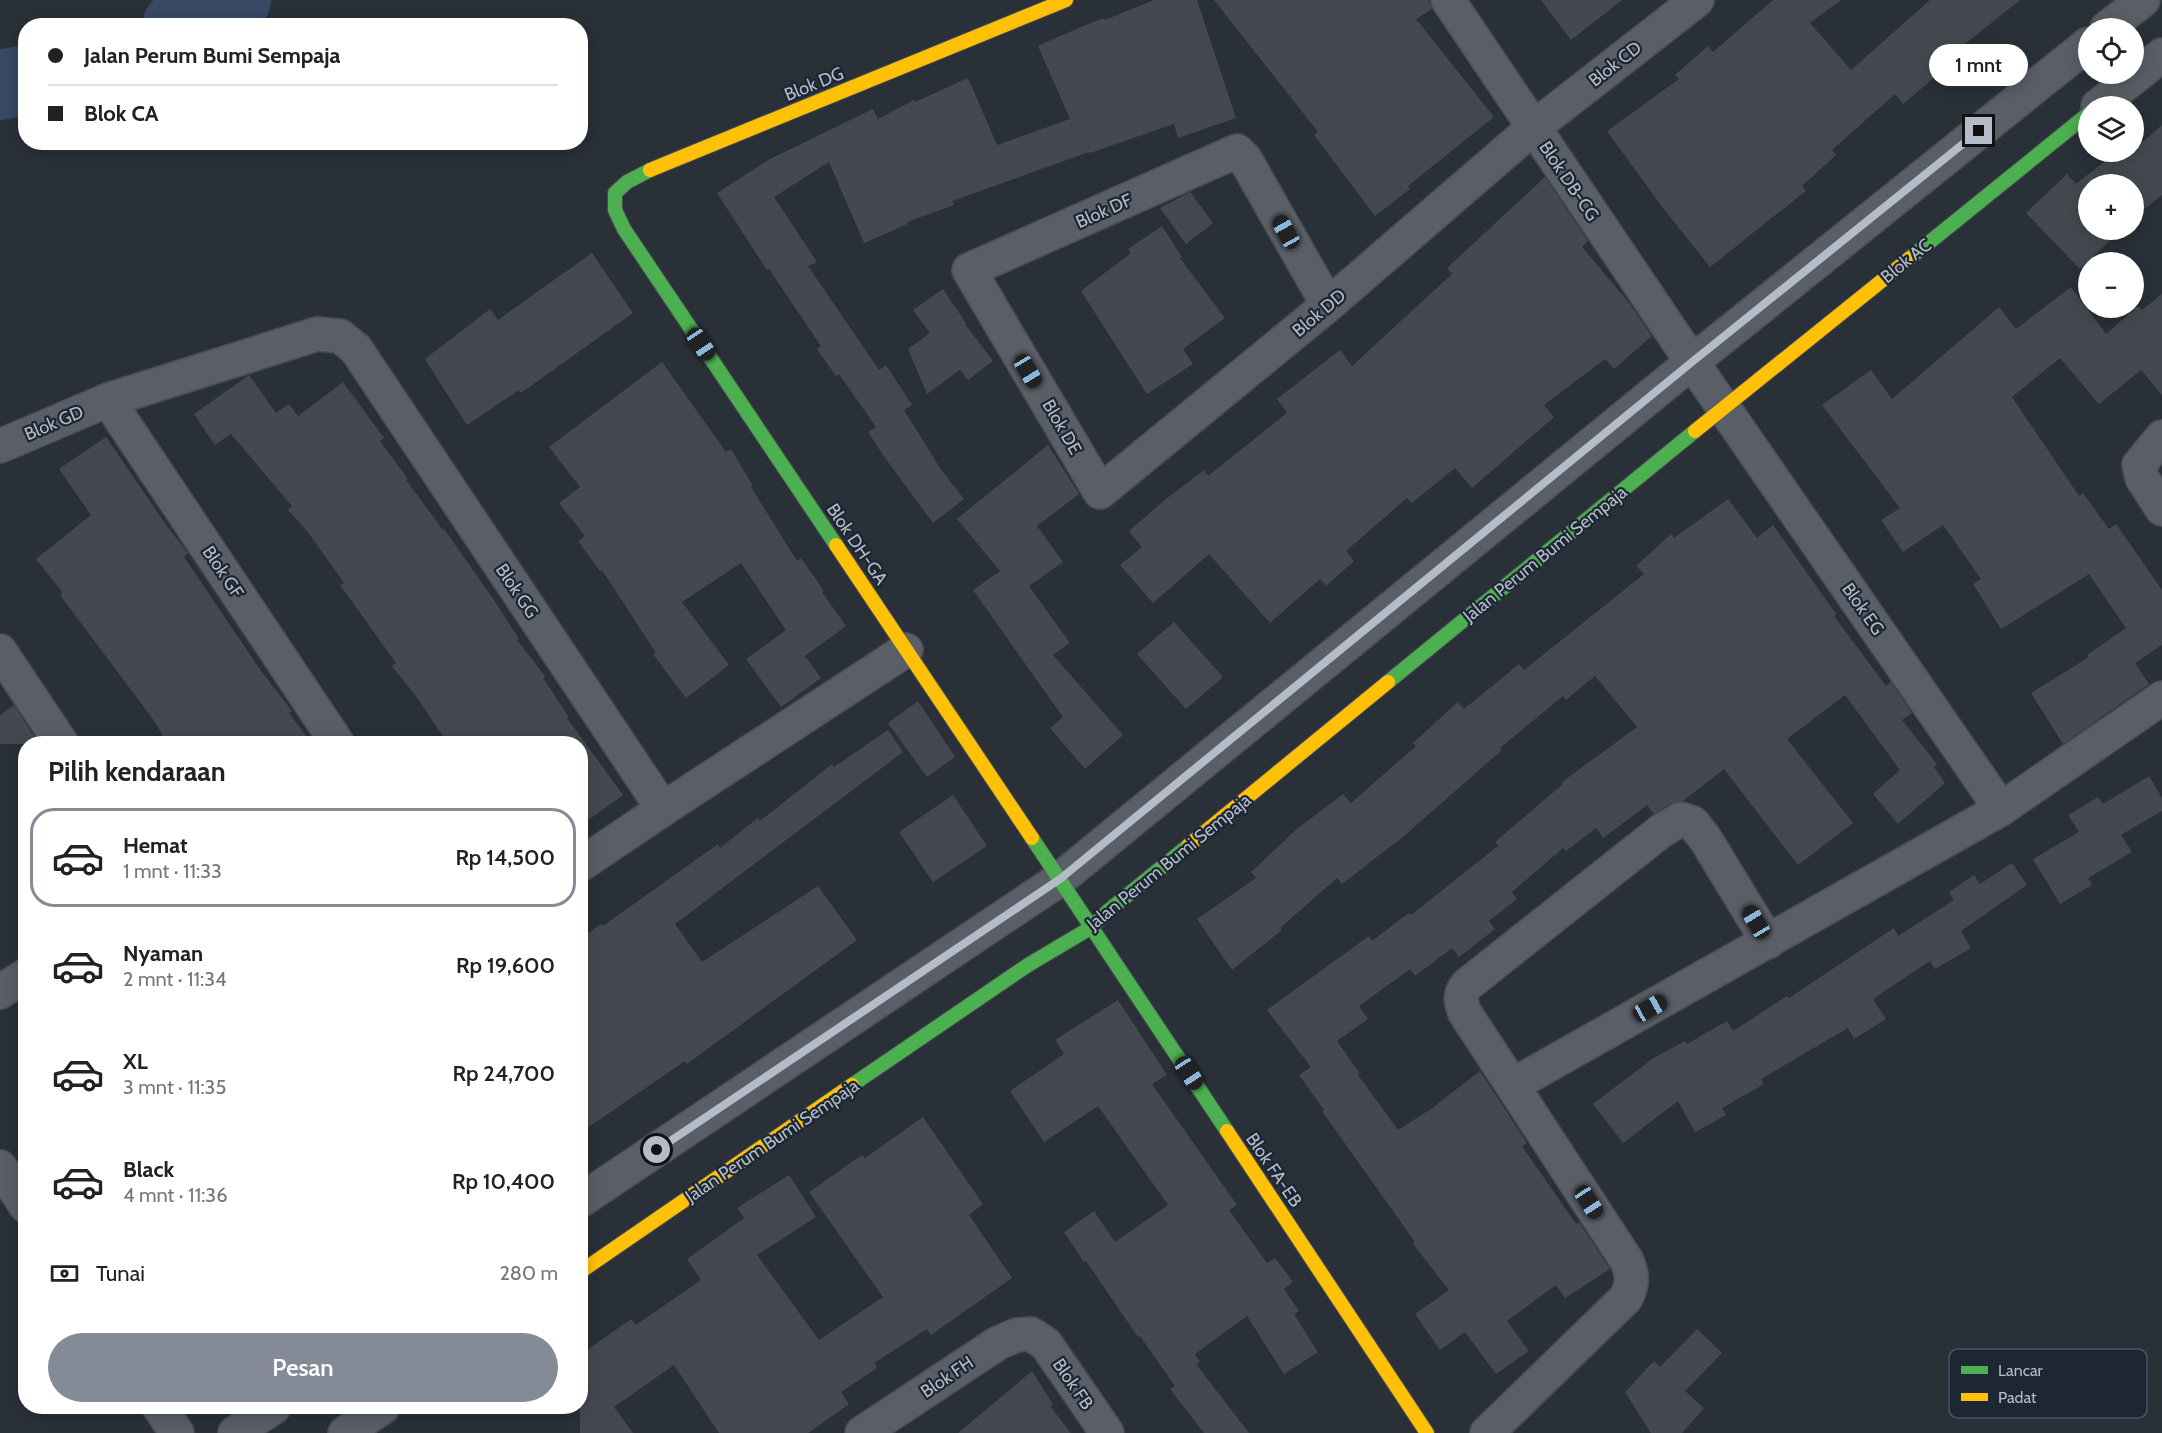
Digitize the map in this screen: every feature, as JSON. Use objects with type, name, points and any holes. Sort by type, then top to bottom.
[{"type":"street","name":"Blok DG","points":[[624,229],[615,210],[615,193],[627,182],[1066,0]]},
{"type":"street","name":"Blok DB-CG","points":[[1448,0],[1692,362],[1725,407]]},
{"type":"street","name":"Blok CD","points":[[1533,128],[1697,0]]},
{"type":"street","points":[[2120,18],[2143,0]]},
{"type":"street","points":[[588,1196],[1060,879],[1692,362],[2078,52]]},
{"type":"street","points":[[2111,96],[2162,55]]},
{"type":"street","name":"Blok AC","points":[[1725,407],[2078,122]]},
{"type":"street","name":"Blok DD","points":[[1100,492],[1328,305],[1533,128]]},
{"type":"street","name":"Blok DF","points":[[969,270],[1241,155],[1328,305]]},
{"type":"street","name":"Blok DH-GA","points":[[624,229],[1060,879]]},
{"type":"street","name":"Blok DE","points":[[969,270],[1100,492]]},
{"type":"street","name":"Blok GG","points":[[108,400],[317,334],[340,336],[356,349],[663,809]]},
{"type":"street","name":"Blok GD","points":[[0,446],[108,400]]},
{"type":"street","name":"Blok GF","points":[[108,400],[333,736]]},
{"type":"street","name":"Blok EG","points":[[1725,407],[2001,809]]},
{"type":"street","name":"Jalan Perum Bumi Sempaja","points":[[588,1267],[1028,965],[1092,927],[1108,911],[1725,407]]},
{"type":"street","points":[[2162,437],[2139,465],[2142,478],[2162,509]]},
{"type":"street","points":[[588,860],[906,650]]},
{"type":"street","points":[[0,651],[57,736]]},
{"type":"street","points":[[1513,1085],[2001,809],[2162,698]]},
{"type":"street","points":[[1487,1433],[1626,1298],[1631,1288],[1633,1275],[1627,1261],[1465,1013],[1460,1001],[1461,992],[1477,976],[1662,831],[1681,819],[1693,823],[1706,840],[1768,942]]},
{"type":"street","name":"Blok FA-EB","points":[[1060,879],[1427,1433]]},
{"type":"street","points":[[0,992],[18,980]]},
{"type":"street","points":[[0,1167],[18,1194]]},
{"type":"street","name":"Blok FH","points":[[862,1433],[998,1343],[1017,1335],[1031,1334],[1037,1338]]},
{"type":"street","name":"Blok FB","points":[[1037,1338],[1046,1344],[1107,1433]]},
{"type":"street","points":[[164,1414],[177,1433]]},
{"type":"street","points":[[236,1433],[264,1414]]},
{"type":"street","points":[[345,1433],[373,1414]]},
{"type":"building","points":[[1154,0],[1197,0],[1236,118],[1178,138],[1174,124],[1089,152],[952,201],[954,205],[907,222],[908,224],[864,243],[829,162],[774,197],[817,262],[808,266],[879,370],[886,365],[912,405],[904,410],[940,468],[964,499],[933,523],[868,432],[876,427],[839,374],[836,376],[817,349],[821,346],[769,269],[767,270],[717,193],[770,159],[873,109],[878,119],[914,100],[915,102],[968,78],[997,145],[1070,119],[1038,46],[1081,27]]},
{"type":"building","points":[[1214,0],[1429,0],[1432,9],[1416,19],[1494,117],[1408,186],[1410,189],[1375,216],[1314,135],[1318,132]]},
{"type":"building","points":[[1541,0],[1622,0],[1571,40]]},
{"type":"building","points":[[1773,0],[1841,0],[1810,23],[1851,70],[1930,0],[2020,0],[1931,71],[1935,77],[1903,104],[1895,94],[1832,150],[1836,155],[1802,186],[1806,191],[1710,267],[1663,208],[1607,131],[1679,79],[1675,75],[1708,46],[1713,52]]},
{"type":"building","points":[[2162,125],[2162,195],[2144,209],[2144,174],[2089,174],[2104,162],[2144,162],[2144,141]]},
{"type":"building","points":[[2067,174],[2076,184],[2078,182],[2078,240],[2110,240],[2098,252],[2078,252],[2078,267],[2026,213]]},
{"type":"building","points":[[1545,177],[1588,241],[1582,247],[1630,304],[1652,336],[1614,369],[1605,359],[1544,405],[1554,417],[1472,488],[1455,468],[1412,503],[1407,498],[1346,551],[1354,561],[1326,586],[1320,579],[1270,623],[1209,554],[1153,603],[1120,565],[1142,547],[1129,531],[1204,470],[1208,476],[1287,413],[1277,399],[1340,350],[1352,366],[1452,274],[1447,268]]},
{"type":"building","points":[[1190,192],[1213,223],[1186,244],[1160,208]]},
{"type":"building","points":[[1162,226],[1182,257],[1180,258],[1225,318],[1183,349],[1193,364],[1147,394],[1081,291],[1131,253],[1128,249]]},
{"type":"building","points":[[592,253],[633,313],[521,393],[519,390],[467,425],[425,359],[490,309],[498,320]]},
{"type":"building","points":[[2071,287],[2078,296],[2078,318],[2094,318],[2106,334],[2124,318],[2144,318],[2144,308],[2162,294],[2162,395],[2141,370],[2099,404],[2060,358],[2012,397],[2079,496],[2083,493],[2109,529],[2116,524],[2162,590],[2162,645],[2135,663],[2149,684],[2063,744],[2031,693],[2089,657],[2087,655],[2126,628],[2089,574],[2001,629],[1973,584],[1981,579],[1943,525],[1903,552],[1881,520],[1900,508],[1822,405],[1871,370],[1892,399],[1999,307],[2016,329]]},
{"type":"building","points":[[943,289],[965,324],[993,361],[968,380],[960,370],[927,394],[908,349],[930,333],[913,310]]},
{"type":"building","points":[[662,362],[726,452],[731,449],[753,486],[751,487],[797,561],[801,558],[846,626],[805,656],[821,678],[781,707],[746,659],[786,630],[741,563],[682,602],[729,665],[686,698],[653,654],[656,653],[602,570],[600,571],[578,541],[585,536],[559,503],[580,487],[549,447]]},
{"type":"building","points":[[249,375],[276,413],[289,404],[298,416],[343,382],[384,438],[380,441],[408,479],[406,480],[444,529],[494,600],[519,639],[517,640],[545,676],[543,678],[580,736],[443,736],[392,666],[396,663],[340,585],[344,583],[307,531],[288,510],[292,506],[231,434],[215,445],[194,414]]},
{"type":"building","points":[[106,437],[188,553],[184,557],[261,671],[292,711],[289,713],[306,736],[163,736],[60,595],[63,593],[36,559],[91,515],[59,469]]},
{"type":"building","points":[[1048,445],[1079,494],[1037,526],[1063,562],[1029,586],[1070,643],[1053,655],[1123,735],[1085,769],[1050,728],[1063,717],[973,590],[1000,571],[957,519]]},
{"type":"building","points":[[1728,499],[1757,538],[1773,525],[1836,614],[1834,616],[1886,686],[1891,682],[1912,713],[1902,720],[1937,764],[1934,767],[1945,783],[1898,824],[1873,794],[1900,770],[1845,695],[1787,739],[1853,823],[1798,865],[1724,769],[1683,801],[1672,803],[1654,814],[1647,805],[1603,838],[1596,828],[1566,851],[1563,848],[1512,892],[1517,899],[1489,921],[1495,929],[1459,957],[1452,948],[1415,976],[1410,969],[1359,1006],[1368,1019],[1337,1041],[1360,1074],[1358,1075],[1398,1130],[1431,1109],[1480,1071],[1527,1143],[1522,1146],[1576,1224],[1579,1222],[1610,1269],[1565,1298],[1556,1285],[1507,1321],[1529,1351],[1496,1374],[1465,1332],[1440,1350],[1415,1314],[1449,1290],[1413,1244],[1415,1242],[1322,1111],[1324,1110],[1299,1075],[1311,1067],[1267,1010],[1369,936],[1372,941],[1409,913],[1411,915],[1498,846],[1495,842],[1563,784],[1562,782],[1637,727],[1595,676],[1566,700],[1563,696],[1500,748],[1502,750],[1404,836],[1342,884],[1337,878],[1280,928],[1282,930],[1232,970],[1197,919],[1256,878],[1251,872],[1298,828],[1343,794],[1351,803],[1416,746],[1413,743],[1458,702],[1464,709],[1519,664],[1524,670],[1644,574],[1636,566],[1671,534],[1674,538]]},
{"type":"building","points":[[1174,622],[1223,677],[1186,709],[1137,654]]},
{"type":"building","points":[[918,701],[955,757],[927,777],[888,723]]},
{"type":"building","points":[[14,705],[34,736],[18,736],[18,744],[0,744],[0,715]]},
{"type":"building","points":[[888,730],[903,752],[675,924],[702,962],[818,886],[857,940],[687,1064],[685,1061],[588,1128],[588,933],[601,924],[603,926],[718,844],[720,848],[758,818],[760,821],[832,764],[834,767]]},
{"type":"building","points":[[588,747],[623,795],[588,820]]},
{"type":"building","points":[[2149,776],[2162,798],[2162,811],[2121,835],[2132,852],[2088,878],[2092,885],[2060,904],[2033,859],[2079,832],[2068,815],[2098,797],[2103,804]]},
{"type":"building","points":[[953,795],[987,846],[933,882],[899,832]]},
{"type":"building","points":[[2012,863],[2027,885],[1961,931],[1971,948],[1935,969],[1930,961],[1873,999],[1886,1019],[1854,1039],[1848,1028],[1761,1079],[1764,1084],[1722,1108],[1726,1115],[1695,1132],[1678,1101],[1623,1143],[1593,1104],[1652,1059],[1685,1041],[1687,1044],[1727,1021],[1733,1031],[1787,996],[1789,998],[1894,928],[1898,936],[1954,900],[1949,892],[1974,875],[1980,884]]},
{"type":"building","points":[[1118,1000],[1167,1075],[1152,1084],[1237,1205],[1229,1210],[1267,1263],[1275,1258],[1293,1282],[1284,1289],[1299,1311],[1294,1314],[1318,1352],[1284,1374],[1247,1316],[1195,1354],[1200,1362],[1196,1364],[1249,1433],[1204,1433],[1170,1389],[1175,1386],[1064,1232],[1094,1211],[1115,1242],[1168,1205],[1098,1106],[1044,1142],[1010,1091],[1064,1054],[1055,1040]]},
{"type":"building","points":[[923,1117],[983,1204],[969,1215],[1012,1278],[931,1335],[927,1329],[874,1363],[877,1368],[841,1392],[849,1404],[808,1433],[719,1433],[674,1365],[614,1407],[633,1433],[580,1433],[580,1414],[588,1414],[588,1349],[631,1319],[636,1325],[701,1280],[687,1259],[744,1218],[737,1208],[789,1175],[816,1217],[757,1255],[819,1340],[883,1297],[809,1192],[862,1155],[865,1158]]},
{"type":"building","points":[[1697,1329],[1722,1353],[1685,1391],[1704,1408],[1682,1433],[1651,1433],[1625,1392],[1654,1361],[1660,1367]]},
{"type":"building","points":[[1032,1371],[1053,1404],[1050,1406],[1071,1433],[958,1433]]},
{"type":"waterway","points":[[195,18],[236,0]]},
{"type":"waterway","points":[[0,85],[18,82]]},
{"type":"traffic: fast","points":[[1910,258],[2078,122]]},
{"type":"traffic: fast","points":[[650,170],[627,182],[615,193],[615,210],[624,229],[836,545]]},
{"type":"traffic: fast","points":[[1388,682],[1695,431]]},
{"type":"traffic: fast","points":[[1032,838],[1227,1131]]},
{"type":"traffic: fast","points":[[852,1085],[1028,965],[1092,927],[1108,911],[1189,845]]},
{"type":"traffic: slow","points":[[650,170],[1066,0]]},
{"type":"traffic: slow","points":[[1695,431],[1910,258]]},
{"type":"traffic: slow","points":[[836,545],[1032,838]]},
{"type":"traffic: slow","points":[[1189,845],[1388,682]]},
{"type":"traffic: slow","points":[[588,1266],[852,1085]]},
{"type":"traffic: slow","points":[[1227,1131],[1427,1433]]},
{"type":"route","points":[[657,1150],[1060,879],[1692,362],[1979,131]]}]
